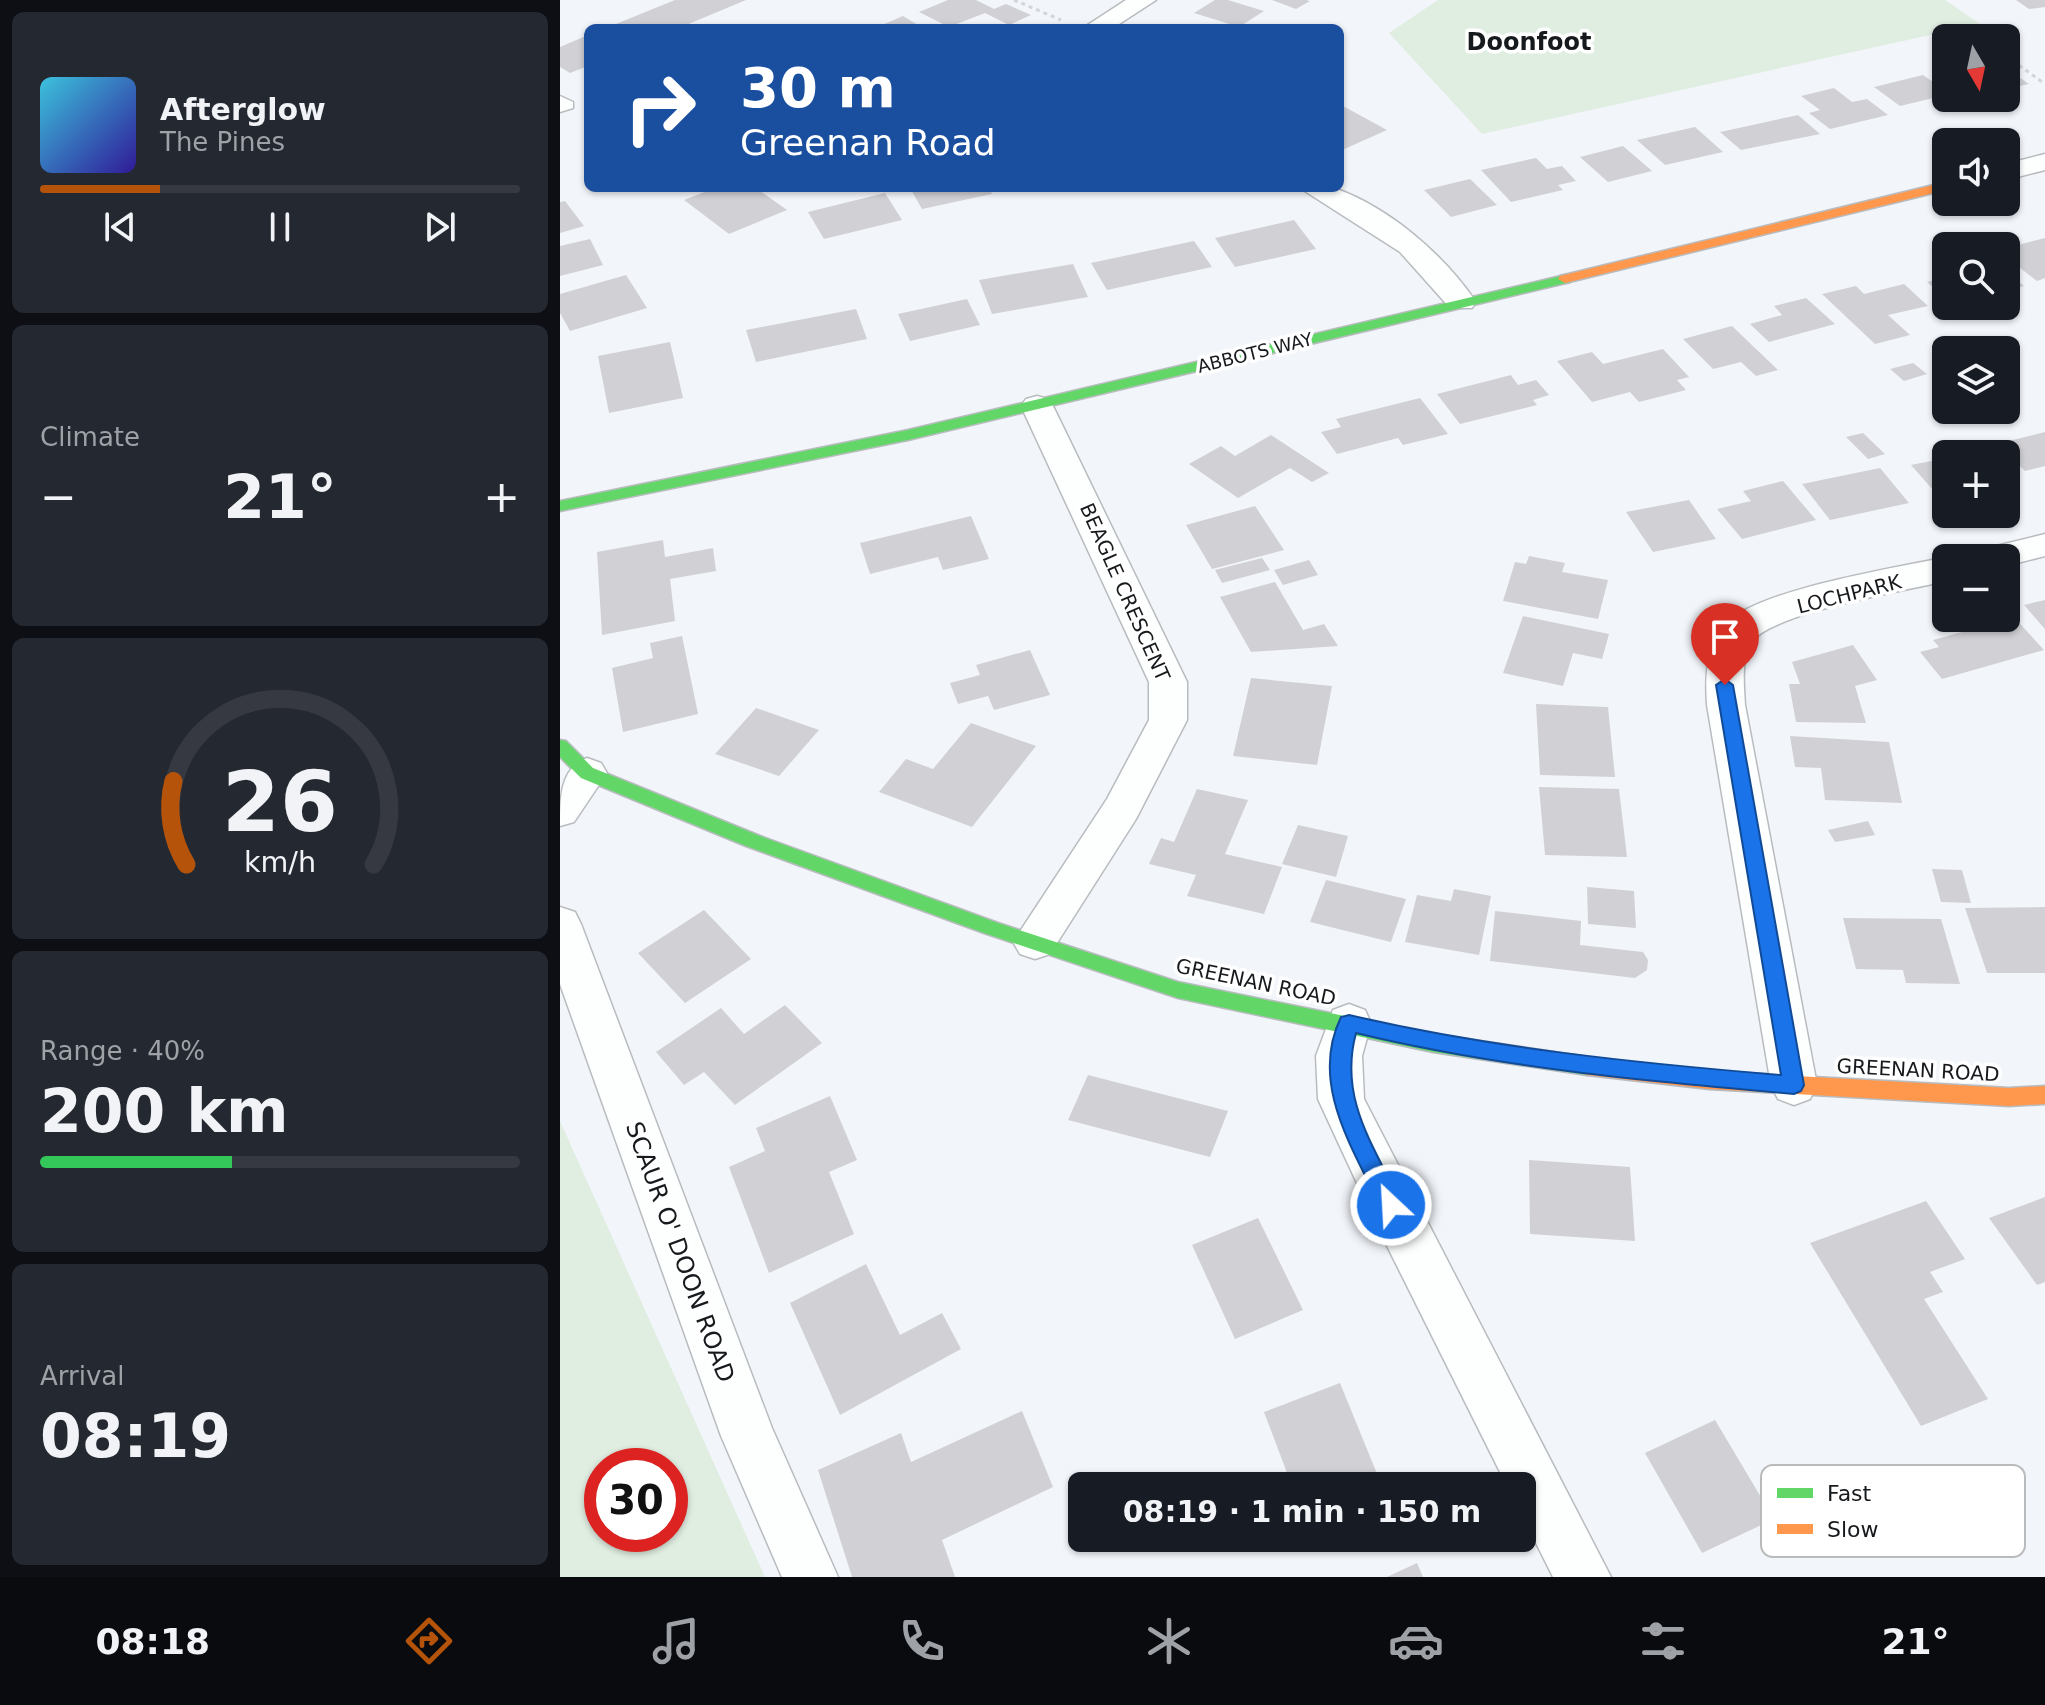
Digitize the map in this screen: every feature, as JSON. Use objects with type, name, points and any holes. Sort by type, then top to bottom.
[{"type":"street","points":[[1102,24],[1144,0]]},
{"type":"street","points":[[2020,168],[2045,162]]},
{"type":"street","name":"ABBOTS WAY","points":[[560,506],[754,470],[1037,406],[1932,189]]},
{"type":"street","points":[[1321,192],[1373,220],[1410,246],[1461,302]]},
{"type":"street","name":"BEAGLE CRESCENT","points":[[1035,942],[1122,808],[1168,720],[1168,682],[1037,406]]},
{"type":"street","points":[[2020,551],[2045,545]]},
{"type":"street","name":"LOCHPARK","points":[[1794,1085],[1726,705],[1723,664],[1744,627],[1791,608],[1932,573]]},
{"type":"street","points":[[560,811],[574,759]]},
{"type":"street","name":"GREENAN ROAD","points":[[574,759],[753,841],[1178,990],[1349,1023],[1433,1043],[1608,1069],[1794,1085],[2009,1097],[2045,1095]]},
{"type":"street","name":"SCAUR O' DOON ROAD","points":[[560,924],[748,1436],[810,1577]]},
{"type":"street","points":[[1349,1023],[1339,1056],[1341,1099],[1391,1205],[1583,1577]]},
{"type":"lane","points":[[560,100],[568,105],[560,108]]},
{"type":"path","points":[[1014,0],[1069,24]]},
{"type":"path","points":[[2020,66],[2045,84]]},
{"type":"shaded area","points":[[1438,0],[1945,0],[1980,24],[1932,24],[1932,35],[1482,134],[1389,33]]},
{"type":"shaded area","points":[[560,1121],[765,1577],[560,1577]]},
{"type":"building","points":[[675,0],[746,0],[689,24],[616,24]]},
{"type":"building","points":[[948,0],[976,0],[994,9],[1006,4],[1031,15],[1011,24],[985,13],[957,24],[943,24],[919,12]]},
{"type":"building","points":[[1215,0],[1228,0],[1264,11],[1244,24],[1229,24],[1194,13]]},
{"type":"building","points":[[1272,0],[1306,0],[1310,1],[1296,9]]},
{"type":"building","points":[[2016,0],[2045,0],[2045,7],[2029,9]]},
{"type":"building","points":[[903,16],[916,24],[884,24]]},
{"type":"building","points":[[584,37],[584,68],[570,73],[560,67],[560,47]]},
{"type":"building","points":[[1923,75],[1932,81],[1932,98],[1900,106],[1874,87]]},
{"type":"building","points":[[1834,88],[1852,102],[1867,99],[1888,115],[1830,129],[1809,113],[1820,110],[1801,96]]},
{"type":"building","points":[[1344,107],[1387,130],[1344,149]]},
{"type":"building","points":[[1798,115],[1820,134],[1741,150],[1720,132]]},
{"type":"building","points":[[1695,127],[1723,152],[1665,165],[1637,140]]},
{"type":"building","points":[[1623,146],[1652,171],[1608,182],[1580,157]]},
{"type":"building","points":[[1536,158],[1547,169],[1562,166],[1576,181],[1558,185],[1563,190],[1511,202],[1481,170]]},
{"type":"building","points":[[1470,179],[1497,205],[1451,217],[1424,190]]},
{"type":"building","points":[[705,192],[762,192],[787,210],[729,234],[684,200]]},
{"type":"building","points":[[912,192],[992,194],[922,209]]},
{"type":"building","points":[[885,193],[902,220],[824,239],[808,212]]},
{"type":"building","points":[[565,201],[584,226],[560,233],[560,202]]},
{"type":"building","points":[[1294,220],[1316,249],[1235,267],[1215,238]]},
{"type":"building","points":[[2045,238],[2045,278],[2037,281],[2020,268],[2020,244]]},
{"type":"building","points":[[590,239],[603,265],[560,276],[560,246]]},
{"type":"building","points":[[1194,241],[1212,267],[1107,290],[1091,263]]},
{"type":"building","points":[[1073,264],[1088,297],[992,314],[979,280]]},
{"type":"building","points":[[626,275],[647,308],[570,331],[560,313],[560,294]]},
{"type":"building","points":[[1904,284],[1928,306],[1888,315],[1910,335],[1875,344],[1822,294],[1856,286],[1864,294]]},
{"type":"building","points":[[1806,298],[1835,324],[1769,342],[1750,324],[1782,315],[1774,306]]},
{"type":"building","points":[[967,299],[980,325],[910,341],[898,314]]},
{"type":"building","points":[[856,309],[867,339],[756,362],[746,330]]},
{"type":"building","points":[[1732,326],[1778,370],[1756,376],[1741,362],[1713,369],[1683,339]]},
{"type":"building","points":[[670,342],[683,398],[609,413],[598,356]]},
{"type":"building","points":[[1663,349],[1689,377],[1677,380],[1686,390],[1639,402],[1630,392],[1592,402],[1557,361],[1592,352],[1603,364]]},
{"type":"building","points":[[1913,363],[1927,374],[1904,381],[1890,369]]},
{"type":"building","points":[[1511,375],[1518,385],[1536,380],[1549,395],[1533,400],[1537,405],[1460,424],[1437,394]]},
{"type":"building","points":[[1420,398],[1448,434],[1403,445],[1398,438],[1337,454],[1321,432],[1341,427],[1336,419]]},
{"type":"building","points":[[2045,432],[2045,466],[2025,471],[2020,466],[2020,440],[2013,440]]},
{"type":"building","points":[[1863,433],[1885,454],[1868,459],[1846,437]]},
{"type":"building","points":[[1271,435],[1329,473],[1312,482],[1290,468],[1238,498],[1189,464],[1221,446],[1235,456]]},
{"type":"building","points":[[1932,461],[1932,489],[1911,465]]},
{"type":"building","points":[[1880,468],[1909,503],[1830,520],[1802,484]]},
{"type":"building","points":[[1783,481],[1816,520],[1742,539],[1717,509],[1751,501],[1743,491]]},
{"type":"building","points":[[1689,500],[1716,539],[1653,552],[1626,512]]},
{"type":"building","points":[[1255,506],[1284,550],[1212,569],[1186,525]]},
{"type":"building","points":[[971,516],[989,559],[943,570],[938,557],[870,574],[860,543]]},
{"type":"building","points":[[663,540],[665,557],[713,548],[716,571],[670,579],[675,621],[602,635],[597,552]]},
{"type":"building","points":[[1529,556],[1565,563],[1562,572],[1608,580],[1598,619],[1503,601],[1515,562],[1526,564]]},
{"type":"building","points":[[1262,558],[1270,570],[1222,583],[1215,570]]},
{"type":"building","points":[[1309,560],[1318,575],[1283,585],[1274,570]]},
{"type":"building","points":[[1275,582],[1303,630],[1324,624],[1338,646],[1251,652],[1220,597]]},
{"type":"building","points":[[2045,600],[2045,629],[2024,605]]},
{"type":"building","points":[[1523,616],[1609,634],[1602,659],[1573,653],[1563,686],[1503,673]]},
{"type":"building","points":[[2020,624],[2044,650],[1942,679],[1920,652],[1939,647],[1933,640],[1962,632],[2020,632]]},
{"type":"building","points":[[682,636],[698,714],[623,732],[612,668],[653,658],[650,643]]},
{"type":"building","points":[[1853,645],[1877,680],[1855,686],[1866,723],[1796,722],[1789,684],[1800,684],[1792,662]]},
{"type":"building","points":[[1030,650],[1050,695],[994,710],[988,696],[958,704],[950,683],[980,675],[976,665]]},
{"type":"building","points":[[1251,678],[1332,686],[1317,765],[1233,756]]},
{"type":"building","points":[[1536,704],[1608,707],[1615,777],[1540,775]]},
{"type":"building","points":[[756,708],[819,730],[779,776],[715,754]]},
{"type":"building","points":[[971,723],[1036,746],[972,827],[879,792],[906,759],[933,769]]},
{"type":"building","points":[[1790,736],[1889,742],[1902,803],[1825,800],[1821,768],[1795,767]]},
{"type":"building","points":[[1539,787],[1619,789],[1627,857],[1545,855]]},
{"type":"building","points":[[1197,789],[1248,800],[1225,854],[1282,867],[1264,914],[1187,896],[1196,875],[1149,864],[1161,838],[1174,842]]},
{"type":"building","points":[[1868,821],[1875,835],[1835,842],[1828,830]]},
{"type":"building","points":[[1298,825],[1348,836],[1336,877],[1282,864]]},
{"type":"building","points":[[1932,869],[1962,870],[1971,903],[1941,902]]},
{"type":"building","points":[[1326,880],[1406,899],[1391,942],[1310,922]]},
{"type":"building","points":[[1587,887],[1634,891],[1636,928],[1588,924]]},
{"type":"building","points":[[1454,889],[1491,896],[1479,955],[1405,942],[1417,895],[1451,901]]},
{"type":"building","points":[[2045,907],[2045,973],[1987,973],[1965,908]]},
{"type":"building","points":[[704,910],[751,959],[685,1003],[638,953]]},
{"type":"building","points":[[1495,911],[1581,921],[1580,945],[1643,952],[1648,960],[1647,970],[1635,978],[1490,961]]},
{"type":"building","points":[[1843,918],[1941,919],[1960,984],[1906,983],[1903,970],[1856,969]]},
{"type":"building","points":[[785,1005],[822,1043],[735,1105],[704,1072],[684,1085],[656,1052],[721,1008],[744,1034]]},
{"type":"building","points":[[1088,1075],[1228,1111],[1210,1157],[1068,1120]]},
{"type":"building","points":[[830,1096],[857,1160],[829,1172],[854,1234],[769,1273],[729,1167],[765,1151],[756,1128]]},
{"type":"building","points":[[1529,1160],[1630,1167],[1635,1241],[1530,1234]]},
{"type":"building","points":[[2045,1197],[2045,1282],[2037,1285],[1989,1218]]},
{"type":"building","points":[[1926,1201],[1965,1259],[1930,1272],[1943,1292],[1924,1299],[1988,1399],[1921,1426],[1810,1243]]},
{"type":"building","points":[[1258,1218],[1303,1310],[1235,1339],[1192,1245]]},
{"type":"building","points":[[866,1264],[900,1335],[942,1313],[961,1349],[840,1415],[790,1303]]},
{"type":"building","points":[[1340,1383],[1376,1472],[1287,1472],[1264,1412]]},
{"type":"building","points":[[1022,1411],[1053,1487],[942,1540],[955,1577],[852,1577],[818,1470],[901,1433],[911,1462]]},
{"type":"building","points":[[1715,1420],[1761,1497],[1761,1525],[1702,1553],[1645,1453]]},
{"type":"building","points":[[1417,1563],[1423,1577],[1387,1577]]},
{"type":"traffic: fast","points":[[560,506],[908,435],[1565,279]]},
{"type":"traffic: fast","points":[[560,746],[587,773],[753,841],[991,928],[1178,990],[1433,1043],[1587,1066]]},
{"type":"traffic: slow","points":[[1565,279],[1932,189]]},
{"type":"traffic: slow","points":[[1587,1066],[1709,1080],[2009,1097],[2045,1095]]},
{"type":"district","name":"Doonfoot","points":[[1529,42]]},
{"type":"route","points":[[1391,1205],[1341,1099],[1339,1056],[1349,1023],[1433,1043],[1608,1069],[1794,1085],[1726,705],[1725,685]]}]
